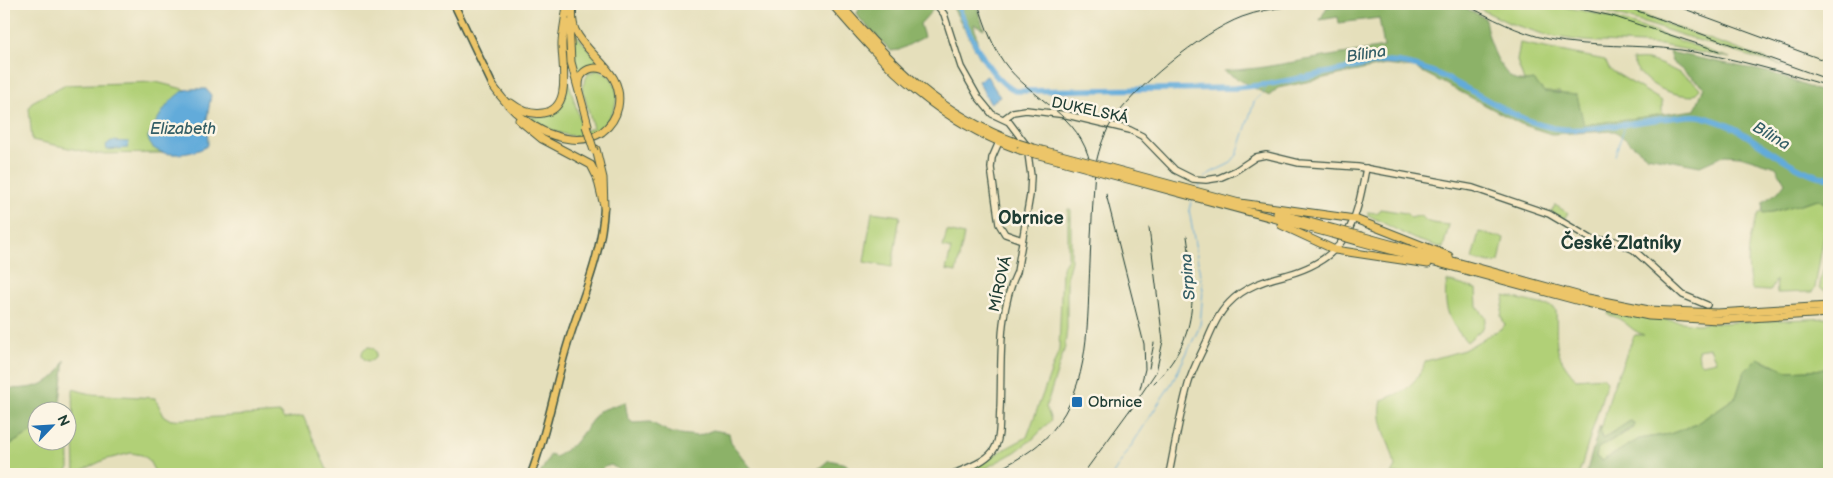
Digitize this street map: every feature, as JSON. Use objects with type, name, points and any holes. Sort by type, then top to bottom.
[{"type":"highway","points":[[493,86],[522,110],[542,114],[553,110],[560,102],[563,90],[562,42],[570,4]]},
{"type":"highway","points":[[493,86],[512,109],[532,124],[558,137],[580,140],[601,133],[615,117],[619,92],[613,76],[578,35],[573,23],[570,4]]},
{"type":"highway","points":[[570,4],[571,62],[587,125]]},
{"type":"highway","points":[[832,4],[893,70],[923,97],[953,119],[999,142],[1020,143]]},
{"type":"highway","points":[[840,4],[896,65],[939,103],[973,124],[1020,143],[1033,154],[1058,157],[1212,199],[1270,218],[1333,232]]},
{"type":"highway","points":[[565,24],[571,76],[595,150],[603,205]]},
{"type":"highway","points":[[587,125],[579,91],[580,78],[586,70],[596,67],[603,69],[613,76]]},
{"type":"highway","points":[[493,86],[501,100],[526,127],[553,145],[591,165],[597,177],[603,205]]},
{"type":"highway","points":[[1212,199],[1355,219],[1503,278]]},
{"type":"highway","points":[[1240,203],[1333,232],[1474,267]]},
{"type":"highway","points":[[1270,218],[1335,250],[1432,265],[1437,263]]},
{"type":"highway","points":[[1359,239],[1437,263],[1503,278],[1607,308],[1666,318],[1725,320],[1829,313]]},
{"type":"highway","points":[[1513,281],[1608,302],[1663,311],[1717,313],[1829,306]]},
{"type":"main road","points":[[454,4],[493,86]]},
{"type":"main road","points":[[531,474],[548,423],[573,326],[597,260],[603,228],[603,205]]},
{"type":"street","points":[[936,4],[944,14],[961,66],[978,97],[992,114],[1004,118],[1020,143]]},
{"type":"street","name":"DUKELSKÁ","points":[[1004,118],[1013,112],[1026,110],[1068,115],[1130,130],[1142,136],[1175,170],[1193,179],[1210,180],[1231,173],[1251,159],[1263,155],[1298,162],[1366,168],[1473,188],[1549,214],[1593,240],[1615,241],[1634,250],[1683,295],[1707,305]]},
{"type":"street","points":[[999,142],[992,158],[991,168],[999,224],[1005,234],[1022,240]]},
{"type":"street","name":"MÍROVÁ","points":[[953,474],[989,455],[994,449],[999,416],[1002,327],[1020,255],[1030,195],[1033,154],[1027,146],[1020,143]]},
{"type":"street","points":[[1169,474],[1188,383],[1222,311],[1234,298],[1249,288],[1264,281],[1311,267],[1335,250],[1346,236],[1355,219],[1366,168]]},
{"type":"green space","points":[[1530,3],[1588,12],[1636,25],[1730,58],[1661,45],[1583,41],[1549,36],[1509,23],[1470,4]]},
{"type":"green space","points":[[862,4],[938,4],[920,24],[924,37],[899,50],[891,51],[860,19],[857,13]]},
{"type":"green space","points":[[951,4],[976,4],[984,29],[974,24],[980,58]]},
{"type":"green space","points":[[1458,4],[1485,18],[1494,52],[1503,68],[1515,80],[1534,80],[1544,92],[1577,95],[1584,125],[1695,110],[1704,87],[1672,62],[1669,52],[1772,73],[1829,95],[1829,206],[1818,199],[1762,213],[1763,202],[1778,192],[1785,183],[1776,167],[1740,156],[1725,155],[1700,166],[1647,156],[1615,131],[1551,134],[1521,124],[1415,68],[1385,65],[1278,88],[1269,96],[1223,71],[1258,68],[1384,47],[1379,18],[1339,23],[1338,17],[1320,20],[1327,7]]},
{"type":"green space","points":[[1574,4],[1610,4],[1785,66],[1627,18]]},
{"type":"green space","points":[[573,31],[604,67],[576,75],[572,39]]},
{"type":"green space","points":[[1520,43],[1605,60],[1609,69],[1662,101],[1662,115],[1584,125],[1560,92],[1544,92],[1534,80],[1524,81],[1517,61]]},
{"type":"green space","points":[[1632,60],[1653,61],[1685,76],[1700,89],[1693,96],[1674,93],[1656,87],[1642,76]]},
{"type":"green space","points":[[598,70],[609,76],[615,86],[617,97],[614,109],[608,120],[599,129],[587,135],[567,135],[549,129],[527,116],[546,116],[559,109],[566,95],[567,76],[583,131],[593,128],[582,87],[588,74]]},
{"type":"green space","points":[[156,82],[187,90],[169,104],[148,137],[152,147],[162,153],[96,154],[32,140],[29,108],[32,102],[64,85]]},
{"type":"green space","points":[[1818,199],[1829,206],[1815,288],[1812,292],[1777,293],[1776,280],[1770,291],[1752,290],[1748,261],[1752,231],[1759,213],[1772,212]]},
{"type":"green space","points":[[1555,205],[1568,213],[1564,219],[1551,212]]},
{"type":"green space","points":[[1068,209],[1071,210],[1071,261],[1067,276],[1067,328],[1065,347],[1046,407],[1051,420],[1034,438],[1015,452],[975,474],[959,474],[1027,437],[1059,350],[1062,268],[1068,258]]},
{"type":"green space","points":[[1380,209],[1406,213],[1411,218],[1421,217],[1428,222],[1449,225],[1443,248],[1414,239],[1368,215],[1368,212],[1377,213]]},
{"type":"green space","points":[[872,212],[900,216],[892,267],[864,262]]},
{"type":"green space","points":[[947,231],[964,235],[956,272],[946,270],[951,249],[943,247]]},
{"type":"green space","points":[[1479,232],[1504,238],[1499,262],[1490,263],[1472,259]]},
{"type":"green space","points":[[1829,243],[1829,292],[1820,288],[1820,284]]},
{"type":"green space","points":[[1447,281],[1476,289],[1477,306],[1486,318],[1483,328],[1467,342],[1456,328],[1449,314],[1446,299]]},
{"type":"green space","points":[[1505,296],[1553,307],[1556,311],[1557,348],[1568,369],[1576,379],[1603,377],[1607,381],[1579,474],[1391,474],[1395,467],[1381,418],[1382,400],[1404,391],[1417,378],[1426,361],[1464,350],[1502,328],[1505,325],[1501,316]]},
{"type":"green space","points":[[1609,312],[1696,324],[1829,318],[1829,369],[1787,371],[1764,360],[1744,372],[1736,397],[1696,424],[1670,434],[1639,439],[1602,461],[1598,460],[1595,453],[1598,448],[1634,428],[1630,421],[1603,439],[1600,433],[1612,390],[1633,338],[1635,335],[1644,335],[1638,333],[1619,319],[1608,315]],"holes":[[[1710,348],[1716,361],[1702,364],[1699,361],[1698,350]]]},
{"type":"green space","points":[[366,347],[372,347],[376,354],[372,361],[366,361],[362,357],[362,351]]},
{"type":"green space","points":[[1758,358],[1787,371],[1829,369],[1829,474],[1586,474],[1600,425],[1601,437],[1603,439],[1630,421],[1635,426],[1598,448],[1596,457],[1602,461],[1639,439],[1670,434],[1696,424],[1736,397],[1744,372]]},
{"type":"green space","points":[[65,360],[60,400],[28,400],[28,434],[4,448],[4,388],[23,388],[40,385],[55,376]]},
{"type":"green space","points":[[73,389],[90,394],[155,398],[164,416],[171,420],[280,413],[284,419],[303,416],[329,474],[156,474],[148,459],[142,455],[131,453],[104,460],[75,474],[74,450],[78,450],[78,400],[73,400]]},
{"type":"green space","points":[[625,402],[628,419],[633,423],[650,422],[671,433],[698,436],[713,430],[729,433],[731,443],[756,474],[625,474],[611,465],[604,467],[597,474],[540,474],[550,455],[556,457],[575,443],[599,411]]},
{"type":"green space","points":[[28,434],[28,450],[69,450],[69,468],[64,474],[4,474],[4,448]]},
{"type":"green space","points":[[829,460],[846,464],[854,474],[812,474]]},
{"type":"water","points":[[987,76],[1000,97],[990,103],[978,81]]},
{"type":"water","name":"Elizabeth","points":[[206,89],[211,95],[207,119],[208,145],[202,149],[184,154],[164,153],[156,150],[151,145],[148,137],[168,104],[186,90]]},
{"type":"water","points":[[111,141],[129,142],[128,148],[107,150],[106,145]]},
{"type":"waterway","name":"Bílina","points":[[957,4],[980,53],[996,76],[1015,91],[1235,88],[1270,84],[1381,62],[1404,63],[1446,78],[1507,111],[1549,127],[1562,129],[1608,127],[1687,116],[1704,117],[1736,129],[1795,166],[1820,176],[1829,177]]},
{"type":"waterway","name":"Srpina","points":[[1205,178],[1210,173],[1229,164],[1237,155],[1254,102],[1270,84]]},
{"type":"waterway","points":[[1615,155],[1626,123]]},
{"type":"waterway","name":"Srpina","points":[[1198,188],[1203,181]]},
{"type":"waterway","name":"Srpina","points":[[1113,474],[1173,381],[1200,326],[1203,290],[1189,210],[1192,198]]},
{"type":"railway","points":[[978,4],[990,38],[1003,62],[1022,82],[1072,126],[1081,139],[1088,155],[1092,174]]},
{"type":"railway","points":[[990,474],[1023,456],[1045,438],[1065,413],[1074,393],[1080,373],[1087,329],[1095,168],[1105,136],[1120,111],[1134,95],[1169,63],[1188,48],[1226,24],[1265,10],[1336,4]]},
{"type":"railway","points":[[1464,4],[1516,29],[1548,39],[1581,44],[1664,48],[1700,53],[1756,65],[1829,86]]},
{"type":"railway","points":[[1558,4],[1612,16],[1719,51]]},
{"type":"railway","points":[[1618,4],[1827,79]]},
{"type":"railway","points":[[1671,4],[1829,62]]},
{"type":"railway","points":[[1106,194],[1144,344],[1145,369],[1140,389]]},
{"type":"railway","points":[[1130,411],[1156,372],[1163,341],[1149,228]]},
{"type":"railway","points":[[1154,383],[1169,366],[1180,349],[1187,332],[1192,296],[1192,277],[1187,236]]},
{"type":"railway","points":[[1149,368],[1154,343]]},
{"type":"railway","points":[[1083,474],[1132,407]]},
{"type":"place","name":"Obrnice","points":[[1077,402]]},
{"type":"district","name":"Obrnice","points":[[1031,218]]},
{"type":"district","name":"České Zlatníky","points":[[1621,243]]}]
